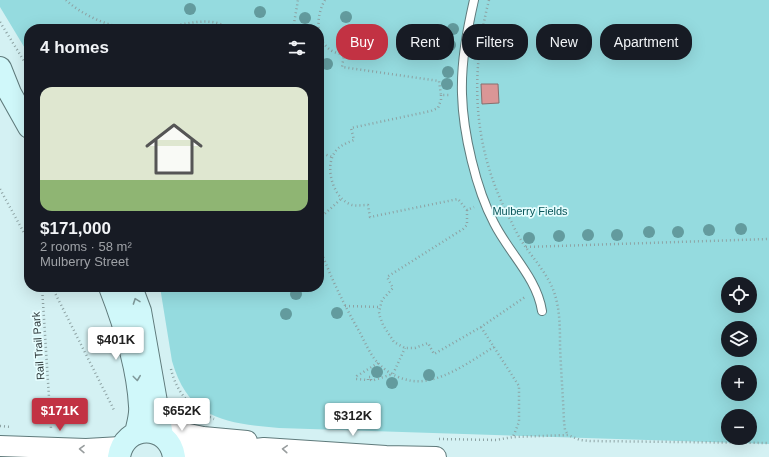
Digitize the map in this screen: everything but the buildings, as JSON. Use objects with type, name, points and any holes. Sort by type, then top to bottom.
[{"type":"main road","points":[[1,70],[20,87],[24,94]]},
{"type":"main road","points":[[1,70],[10,93],[24,118]]},
{"type":"main road","points":[[112,292],[117,303],[135,366],[140,407],[125,446]]},
{"type":"main road","points":[[133,292],[140,311],[167,440]]},
{"type":"main road","points":[[125,446],[145,431],[154,432],[167,440]]},
{"type":"street","points":[[167,440],[184,433],[203,437],[246,441],[264,448]]},
{"type":"street","points":[[167,440],[205,454],[264,448],[386,456],[437,448]]},
{"type":"street","points":[[0,446],[86,449],[125,446]]},
{"type":"lane","points":[[474,0],[464,61],[462,95],[466,128],[474,170],[494,224],[536,290],[542,311]]},
{"type":"path","points":[[66,0],[72,6],[85,14],[108,24]]},
{"type":"path","points":[[294,24],[298,0]]},
{"type":"path","points":[[319,24],[320,13],[325,0]]},
{"type":"path","points":[[489,0],[478,54],[477,94],[479,126],[492,180],[511,223],[549,280],[555,294],[559,313],[564,422],[565,430],[568,435]]},
{"type":"path","points":[[183,24],[207,21],[220,24]]},
{"type":"path","points":[[0,22],[24,61]]},
{"type":"path","points":[[324,43],[332,51],[344,55],[342,67],[439,81],[441,100],[438,108],[431,112],[351,128],[354,140],[340,147],[332,156],[331,164],[335,190],[341,199],[352,205],[368,205],[370,217],[458,199],[467,210],[467,225],[463,229],[387,277],[393,288],[382,300],[380,317],[383,325],[394,342],[405,348],[414,348],[428,343],[434,354],[481,327],[525,297]]},
{"type":"path","points":[[441,95],[450,95]]},
{"type":"path","points":[[324,154],[332,156]]},
{"type":"path","points":[[0,189],[24,233]]},
{"type":"path","points":[[324,214],[341,199]]},
{"type":"path","points":[[467,210],[474,207]]},
{"type":"path","points":[[526,247],[769,239]]},
{"type":"path","points":[[324,260],[328,272],[345,306],[370,352],[378,363],[393,374],[410,380],[422,381],[433,379],[462,367],[494,347]]},
{"type":"path","name":"Rail Trail Park","points":[[42,292],[51,429],[44,428]]},
{"type":"path","points":[[55,292],[114,410]]},
{"type":"path","points":[[345,306],[380,307]]},
{"type":"path","points":[[481,327],[520,386],[519,422],[513,437]]},
{"type":"path","points":[[378,363],[357,376],[356,380],[368,380],[368,378],[371,377],[372,380],[374,380],[393,374],[405,348]]},
{"type":"path","points":[[170,363],[172,375],[181,392],[192,406],[206,416],[218,421]]},
{"type":"path","points":[[0,426],[15,427]]},
{"type":"path","points":[[437,448],[513,437],[568,435],[580,440],[590,441],[769,443]]},
{"type":"green space","name":"Mulberry Fields","points":[[0,0],[769,0],[769,444],[757,444],[757,409],[721,409],[721,442],[279,428],[242,424],[212,415],[199,407],[188,396],[179,381],[172,361],[161,292],[324,292],[324,24],[24,24],[24,47],[0,7]]}]
